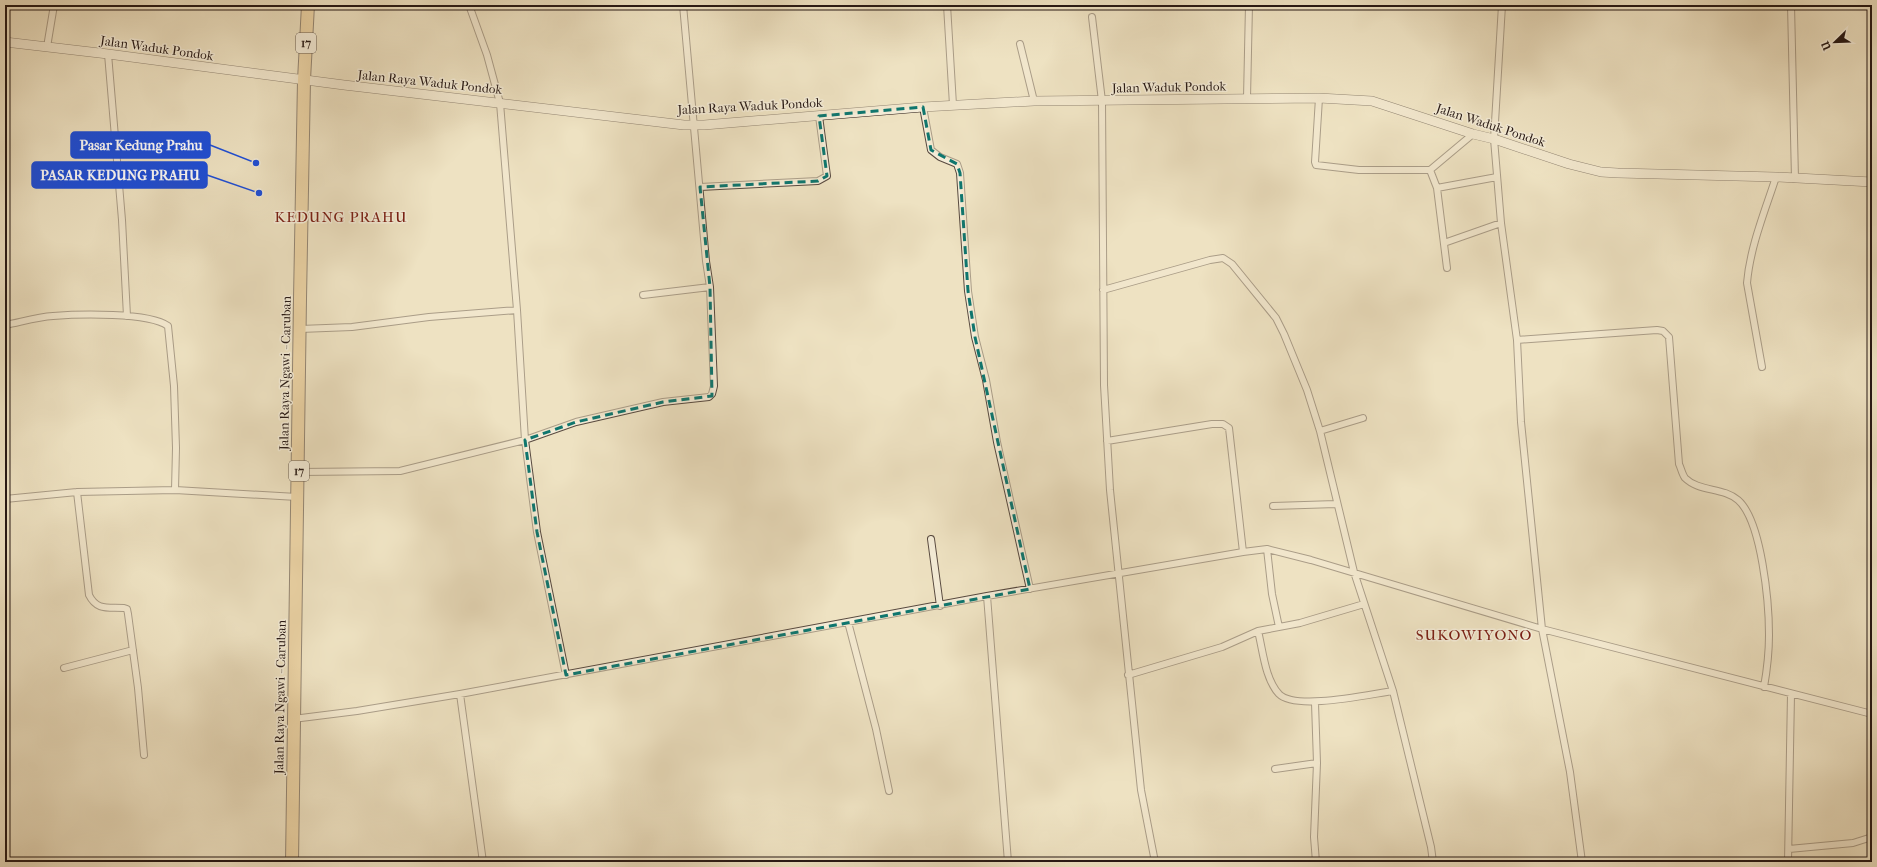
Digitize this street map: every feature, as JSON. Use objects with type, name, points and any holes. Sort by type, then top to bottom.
[{"type":"highway","name":"Jalan Raya Ngawi - Caruban","points":[[292,862],[304,80],[308,5]]},
{"type":"street","points":[[47,47],[54,5]]},
{"type":"street","points":[[468,5],[488,55],[500,103],[517,310],[525,440],[537,532],[566,675]]},
{"type":"street","points":[[299,472],[400,471],[525,440],[576,422],[664,402],[709,397],[712,394],[714,386],[710,287],[706,261],[683,5]]},
{"type":"street","points":[[947,5],[953,105]]},
{"type":"street","points":[[1247,98],[1250,5]]},
{"type":"street","points":[[1502,5],[1494,139],[1501,223],[1517,340],[1521,422],[1542,628],[1570,772],[1582,862]]},
{"type":"street","points":[[1792,5],[1795,179]]},
{"type":"street","points":[[1092,17],[1102,101],[1104,385],[1107,441],[1128,676],[1141,790],[1155,862]]},
{"type":"street","name":"Jalan Waduk Pondok","points":[[5,42],[304,80]]},
{"type":"street","points":[[1020,44],[1034,101]]},
{"type":"street","points":[[108,54],[122,220],[127,316]]},
{"type":"street","name":"Jalan Raya Waduk Pondok","points":[[304,80],[669,124],[694,125],[953,105],[1034,101],[1102,101]]},
{"type":"street","name":"Jalan Waduk Pondok","points":[[1102,101],[1247,98],[1319,98],[1372,101],[1569,164],[1601,172],[1618,174],[1776,177],[1872,182]]},
{"type":"street","points":[[1319,98],[1316,165],[1359,170],[1430,170],[1473,134]]},
{"type":"street","points":[[923,107],[931,150],[940,157],[957,164],[960,172],[968,291],[975,337],[986,380],[997,442],[1030,589]]},
{"type":"street","points":[[700,187],[818,181],[827,176],[819,116]]},
{"type":"street","points":[[1430,170],[1436,188],[1447,268]]},
{"type":"street","points":[[1436,188],[1497,176]]},
{"type":"street","points":[[1762,367],[1748,283],[1748,271],[1754,246],[1776,177]]},
{"type":"street","points":[[1444,243],[1501,223]]},
{"type":"street","points":[[1103,290],[1210,260],[1223,258],[1232,264],[1276,318],[1307,390],[1320,431],[1336,504],[1354,572],[1393,691],[1431,847],[1433,862]]},
{"type":"street","points":[[643,295],[710,287]]},
{"type":"street","points":[[300,329],[352,327],[422,318],[517,310]]},
{"type":"street","points":[[5,325],[52,316],[127,316],[163,322],[168,326],[170,332],[176,448],[175,490]]},
{"type":"street","points":[[1517,340],[1657,330],[1663,331],[1669,337],[1679,464],[1684,477],[1694,484],[1728,494],[1738,501],[1747,512],[1756,534],[1763,567],[1769,636],[1764,687]]},
{"type":"street","points":[[1320,431],[1363,418]]},
{"type":"street","points":[[1107,441],[1212,424],[1223,424],[1229,428],[1243,552]]},
{"type":"street","points":[[5,499],[77,492],[175,490],[297,497]]},
{"type":"street","points":[[77,492],[89,595],[93,603],[99,607],[127,609],[133,650],[144,755]]},
{"type":"street","points":[[1273,506],[1336,504]]},
{"type":"street","points":[[931,539],[940,606]]},
{"type":"street","points":[[1267,549],[1272,594],[1279,627]]},
{"type":"street","points":[[293,719],[344,713],[460,694],[940,606],[987,596],[1267,549],[1354,572],[1450,602],[1542,628],[1872,714]]},
{"type":"street","points":[[987,596],[1008,862]]},
{"type":"street","points":[[1128,676],[1222,647],[1258,631],[1300,623],[1364,604]]},
{"type":"street","points":[[848,622],[876,728],[889,791]]},
{"type":"street","points":[[1258,631],[1270,681],[1280,695],[1292,700],[1315,702],[1393,691]]},
{"type":"street","points":[[64,668],[133,650]]},
{"type":"street","points":[[460,694],[483,862]]},
{"type":"street","points":[[1788,862],[1791,694]]},
{"type":"street","points":[[1315,702],[1317,763],[1314,837],[1316,862]]},
{"type":"street","points":[[1275,769],[1317,763]]},
{"type":"street","points":[[1789,849],[1853,843],[1872,837]]},
{"type":"highlighted area","points":[[923,107],[931,150],[957,164],[960,173],[968,291],[975,337],[1030,589],[566,675],[537,532],[525,440],[576,422],[663,402],[712,396],[710,287],[700,187],[818,181],[827,176],[819,116]]},
{"type":"place","name":"Pasar Kedung Prahu","points":[[256,163]]},
{"type":"place","name":"PASAR KEDUNG PRAHU","points":[[259,193]]},
{"type":"district","name":"KEDUNG PRAHU","points":[[341,217]]},
{"type":"district","name":"SUKOWIYONO","points":[[1474,635]]}]
